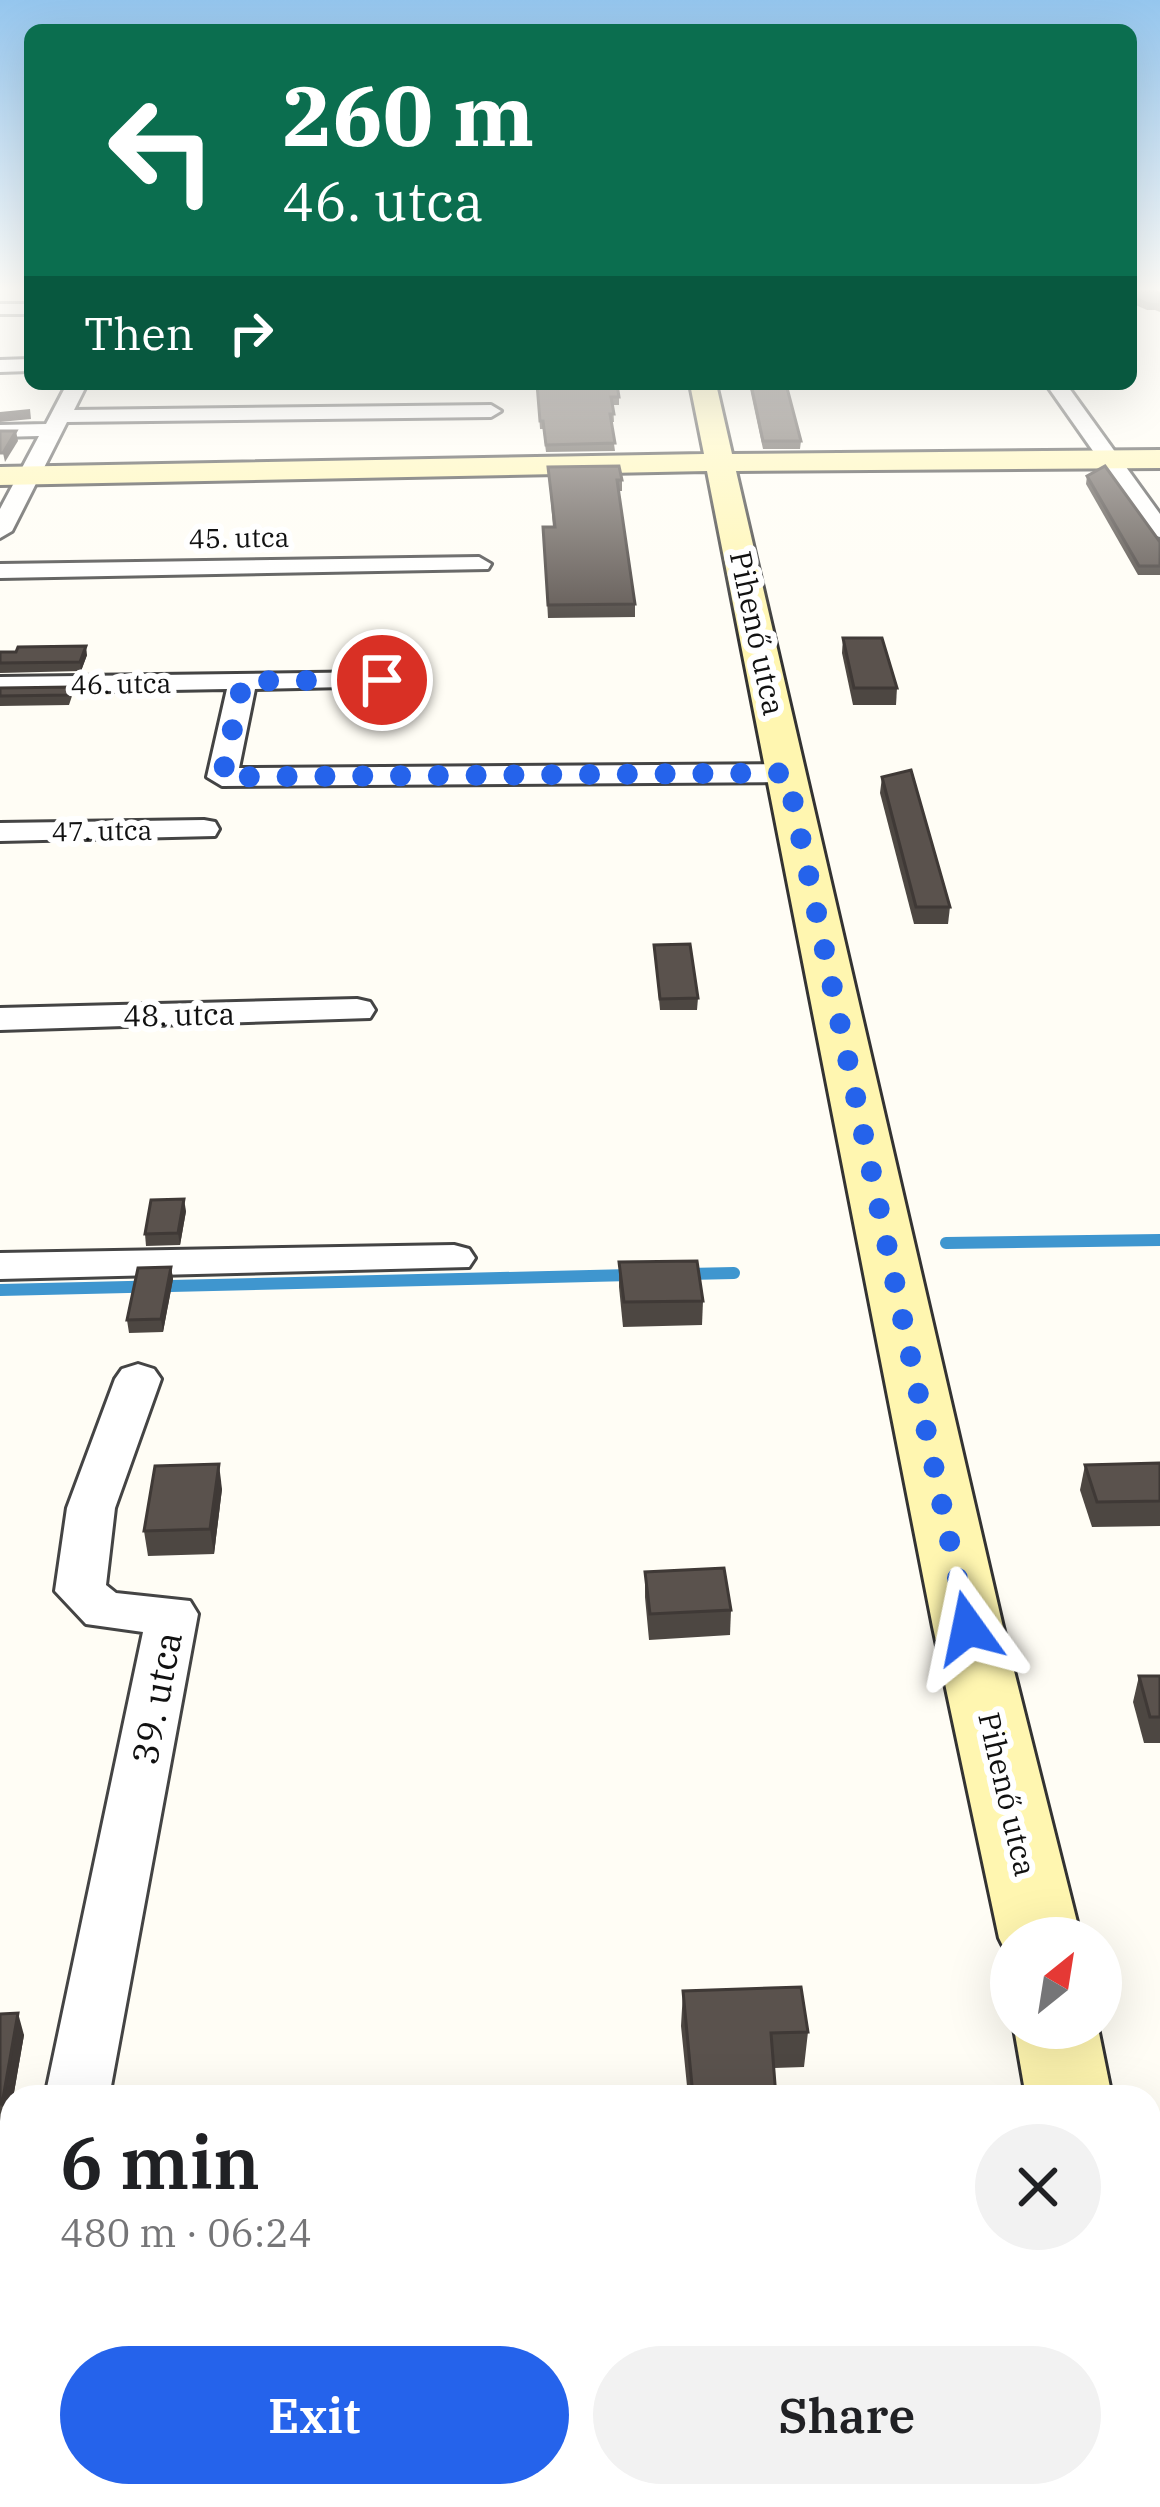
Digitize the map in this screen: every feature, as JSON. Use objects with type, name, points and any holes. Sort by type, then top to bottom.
[{"type":"street","points":[[1,526],[15,476],[65,408]]},
{"type":"street","name":"Pihenő utca","points":[[709,408],[968,1628],[1035,1917]]},
{"type":"street","points":[[1074,408],[1160,530]]},
{"type":"street","points":[[0,431],[57,423],[490,411]]},
{"type":"street","points":[[15,476],[1160,459]]},
{"type":"street","name":"45. utca","points":[[0,571],[479,564]]},
{"type":"street","name":"46. utca","points":[[0,685],[382,680]]},
{"type":"street","points":[[243,681],[222,777],[787,773]]},
{"type":"street","name":"47. utca","points":[[0,832],[204,829]]},
{"type":"street","name":"48. utca","points":[[0,1019],[357,1010]]},
{"type":"street","points":[[0,1266],[454,1258]]},
{"type":"street","name":"39. utca","points":[[79,2085],[172,1613],[104,1611],[80,1591],[91,1508],[138,1379]]},
{"type":"street","points":[[1060,2049],[1067,2085]]},
{"type":"building","points":[[539,408],[613,408],[615,443],[546,445]]},
{"type":"building","points":[[756,408],[792,408],[801,441],[763,441]]},
{"type":"building","points":[[0,431],[16,431],[3,453],[0,453]]},
{"type":"building","points":[[619,466],[635,604],[548,605],[543,527],[555,527],[548,467]]},
{"type":"building","points":[[1105,466],[1160,542],[1160,566],[1139,566],[1087,476]]},
{"type":"building","points":[[843,638],[882,638],[897,688],[854,688]]},
{"type":"building","points":[[86,646],[80,662],[0,663],[0,652],[16,652],[18,647]]},
{"type":"building","points":[[71,687],[68,695],[0,696],[0,688]]},
{"type":"building","points":[[911,770],[950,907],[916,907],[882,777]]},
{"type":"building","points":[[690,944],[698,998],[660,999],[654,945]]},
{"type":"building","points":[[184,1199],[178,1233],[145,1234],[151,1200]]},
{"type":"building","points":[[697,1261],[703,1301],[624,1302],[619,1262]]},
{"type":"building","points":[[171,1267],[161,1319],[127,1320],[138,1268]]},
{"type":"building","points":[[1160,1463],[1160,1501],[1097,1502],[1085,1465]]},
{"type":"building","points":[[219,1464],[210,1529],[144,1531],[155,1466]]},
{"type":"building","points":[[724,1568],[731,1610],[650,1614],[645,1572]]},
{"type":"building","points":[[1139,1676],[1160,1676],[1160,1717],[1150,1717]]},
{"type":"building","points":[[801,1987],[808,2032],[771,2033],[775,2085],[692,2085],[683,1991]]},
{"type":"building","points":[[18,2013],[5,2085],[0,2085],[0,2014]]},
{"type":"waterway","points":[[946,1243],[1160,1240]]},
{"type":"waterway","points":[[688,1274],[734,1273]]},
{"type":"waterway","points":[[0,1290],[631,1275]]},
{"type":"route","points":[[382,680],[243,681],[222,777],[787,773],[968,1628]]}]
